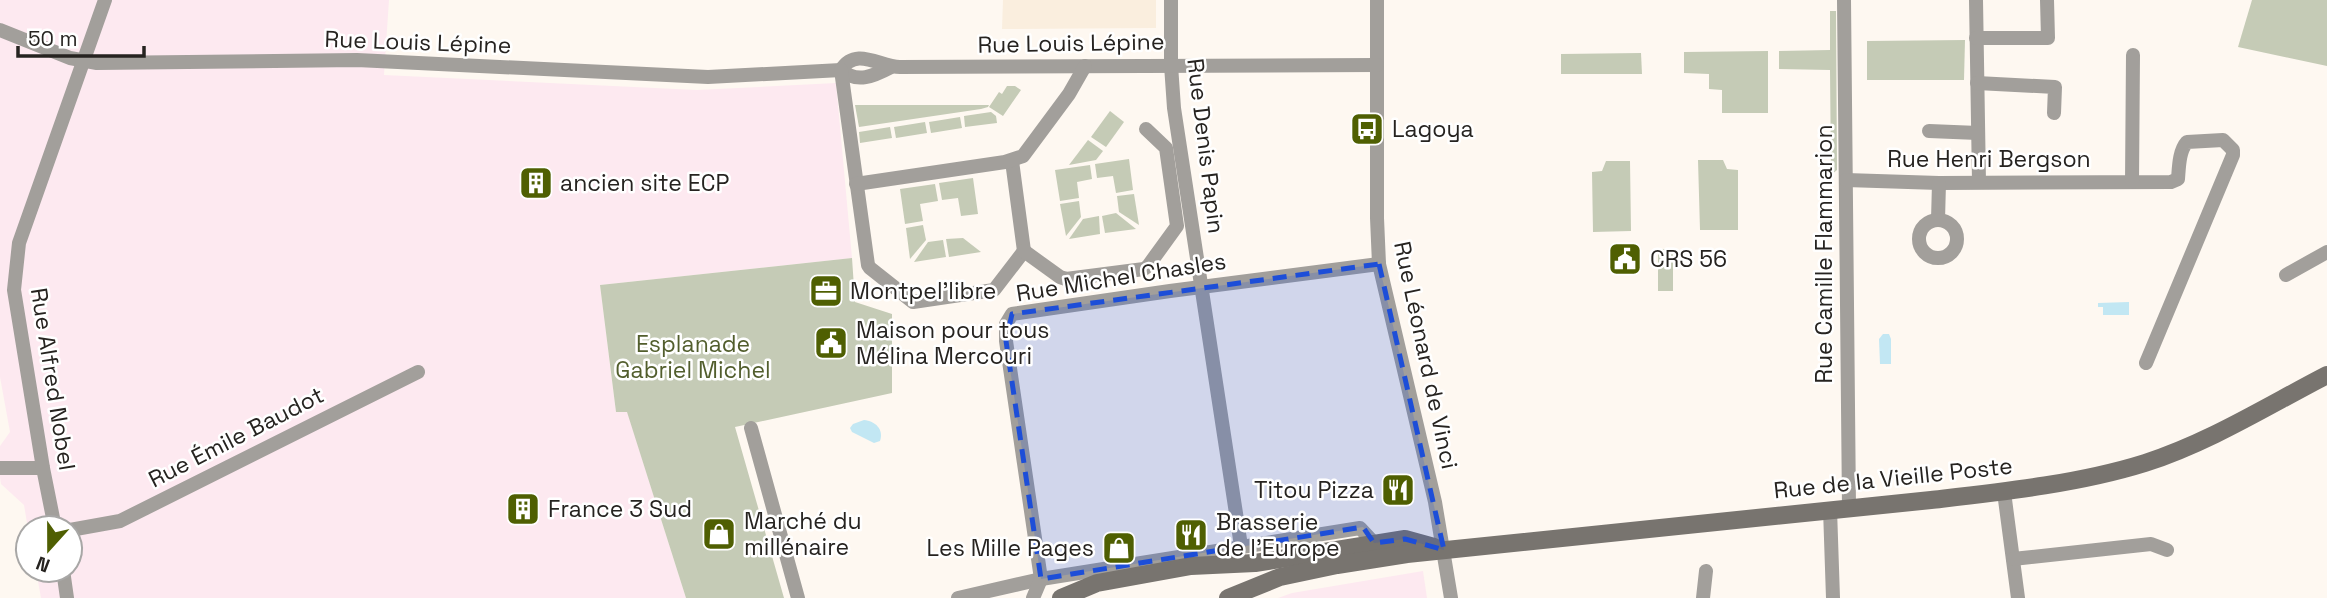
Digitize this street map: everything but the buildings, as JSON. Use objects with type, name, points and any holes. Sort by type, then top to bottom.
[{"type":"main road","name":"Rue de la Vieille Poste","points":[[1228,598],[1279,577],[1336,565],[1444,550],[2004,492],[2091,476],[2144,463],[2217,434],[2327,375]]},
{"type":"main road","name":"Rue de la Vieille Poste","points":[[1061,598],[1110,580],[1191,566],[1255,563],[1405,539],[1444,550]]},
{"type":"street","name":"Rue Alfred Nobel","points":[[52,514],[14,290],[19,243],[105,0]]},
{"type":"street","name":"Rue Denis Papin","points":[[1171,0],[1174,108],[1247,545]]},
{"type":"street","name":"Rue Léonard de Vinci","points":[[1377,0],[1378,264],[1435,502],[1451,598]]},
{"type":"street","name":"Rue Camille Flammarion","points":[[1844,0],[1849,507]]},
{"type":"street","points":[[1976,0],[1979,183]]},
{"type":"street","points":[[1976,38],[2048,38],[2047,0]]},
{"type":"street","name":"Rue Louis Lépine","points":[[0,30],[83,61],[117,64],[357,60],[708,77],[841,70],[847,75],[870,78],[891,67],[1377,65]]},
{"type":"street","points":[[2132,182],[2133,55]]},
{"type":"street","points":[[856,184],[1012,161],[1023,156],[1069,94],[1085,66]]},
{"type":"street","points":[[841,70],[868,265],[908,301],[994,290],[1024,251],[1012,161]]},
{"type":"street","points":[[1977,83],[2055,87],[2054,113]]},
{"type":"street","points":[[1024,251],[1066,279],[1144,269],[1148,266],[1177,226],[1166,148],[1146,129]]},
{"type":"street","points":[[1929,131],[1978,133]]},
{"type":"street","name":"Rue Henri Bergson","points":[[1846,180],[1939,183],[2159,182],[2178,179],[2180,160],[2187,142],[2223,140],[2233,150],[2146,363]]},
{"type":"street","points":[[1938,220],[1939,183]]},
{"type":"street","points":[[2286,275],[2327,252]]},
{"type":"street","name":"Rue Michel Chasles","points":[[1041,579],[1006,341],[1008,318],[1012,314],[1378,264]]},
{"type":"street","name":"Rue Émile Baudot","points":[[84,527],[120,521],[418,372]]},
{"type":"street","points":[[751,428],[798,598]]},
{"type":"street","points":[[0,468],[43,468]]},
{"type":"street","points":[[2004,492],[2018,598]]},
{"type":"street","points":[[1830,509],[1833,598]]},
{"type":"street","points":[[958,598],[1041,579],[1360,528],[1374,544]]},
{"type":"street","points":[[2013,559],[2151,544],[2167,550]]},
{"type":"street","points":[[1247,545],[1255,563]]},
{"type":"street","points":[[1703,598],[1706,571]]},
{"type":"street","points":[[1033,598],[1041,579]]},
{"type":"street","name":"Rue de la Vieille Poste","points":[[1041,579],[1061,598]]},
{"type":"highlighted area","points":[[1379,264],[1444,550],[1405,539],[1374,543],[1363,527],[1041,579],[1006,341],[1012,314]]},
{"type":"shaded area","points":[[0,0],[389,0],[384,75],[697,90],[836,83],[852,258],[600,285],[616,412],[627,411],[686,598],[41,598],[38,584],[84,584],[84,514],[26,514],[24,505],[1,484],[0,446],[10,432],[0,377]]},
{"type":"shaded area","points":[[1003,0],[1156,0],[1156,28],[1002,29]]},
{"type":"shaded area","points":[[1423,571],[1427,598],[1278,598],[1292,593]]},
{"type":"green space","points":[[2252,0],[2327,0],[2327,66],[2238,47]]},
{"type":"green space","points":[[1830,11],[1836,11],[1837,170],[1831,175],[1830,70],[1779,69],[1779,51],[1830,50]]},
{"type":"green space","points":[[1965,40],[1964,80],[1867,80],[1867,41]]},
{"type":"green space","points":[[1768,51],[1768,113],[1722,113],[1722,90],[1709,89],[1709,74],[1684,73],[1684,52]]},
{"type":"green space","points":[[1641,53],[1642,74],[1561,74],[1561,54]]},
{"type":"green space","points":[[1007,86],[1015,86],[1021,90],[1003,116],[989,107],[999,92],[1002,94]]},
{"type":"green space","points":[[855,105],[989,105],[981,109],[859,127]]},
{"type":"green space","points":[[1110,111],[1124,122],[1106,147],[1091,137]]},
{"type":"green space","points":[[991,112],[996,116],[997,123],[965,127],[964,116]]},
{"type":"green space","points":[[960,117],[962,128],[931,133],[929,122]]},
{"type":"green space","points":[[925,122],[927,133],[896,138],[894,127]]},
{"type":"green space","points":[[890,127],[892,138],[860,143],[859,132]]},
{"type":"green space","points":[[1088,140],[1103,151],[1096,160],[1069,165]]},
{"type":"green space","points":[[1129,159],[1133,190],[1116,193],[1113,176],[1097,178],[1095,164]]},
{"type":"green space","points":[[1698,160],[1723,160],[1727,169],[1738,170],[1738,230],[1700,230]]},
{"type":"green space","points":[[1606,161],[1630,161],[1631,231],[1593,232],[1592,172],[1602,171]]},
{"type":"green space","points":[[1090,165],[1092,179],[1077,182],[1079,198],[1060,201],[1055,170]]},
{"type":"green space","points":[[973,178],[978,214],[961,216],[958,198],[942,200],[939,183]]},
{"type":"green space","points":[[935,184],[938,201],[920,204],[923,221],[905,224],[900,189]]},
{"type":"green space","points":[[1134,194],[1139,225],[1119,212],[1117,196]]},
{"type":"green space","points":[[1079,201],[1081,217],[1066,236],[1060,204]]},
{"type":"green space","points":[[1116,213],[1136,229],[1105,233],[1102,216]]},
{"type":"green space","points":[[1099,216],[1100,234],[1069,239],[1083,219]]},
{"type":"green space","points":[[923,225],[926,240],[910,259],[906,228]]},
{"type":"green space","points":[[963,238],[981,252],[949,257],[946,239]]},
{"type":"green space","points":[[943,240],[946,257],[914,262],[928,242]]},
{"type":"green space","points":[[1658,249],[1673,249],[1673,291],[1658,291]]},
{"type":"green space","name":"Esplanade Gabriel Michel","points":[[852,258],[855,302],[892,314],[892,393],[735,427],[784,598],[686,598],[627,412],[616,412],[600,285]]},
{"type":"water","points":[[2129,302],[2129,315],[2103,315],[2103,307],[2098,307],[2098,303]]},
{"type":"water","points":[[1883,334],[1889,334],[1891,339],[1891,364],[1880,364],[1879,339]]},
{"type":"water","points":[[864,420],[878,426],[880,441],[874,443],[852,432],[850,428],[853,424]]},
{"type":"place","name":"Lagoya","points":[[1367,129]]},
{"type":"place","name":"ancien site ECP","points":[[536,183]]},
{"type":"place","name":"CRS 56","points":[[1625,259]]},
{"type":"place","name":"Montpel'libre","points":[[826,291]]},
{"type":"place","name":"Maison pour tous Mélina Mercouri","points":[[831,343]]},
{"type":"place","name":"Titou Pizza","points":[[1398,490]]},
{"type":"place","name":"France 3 Sud","points":[[523,509]]},
{"type":"place","name":"Marché du millénaire","points":[[719,534]]},
{"type":"place","name":"Brasserie de l'Europe","points":[[1191,535]]},
{"type":"place","name":"Les Mille Pages","points":[[1119,548]]}]
